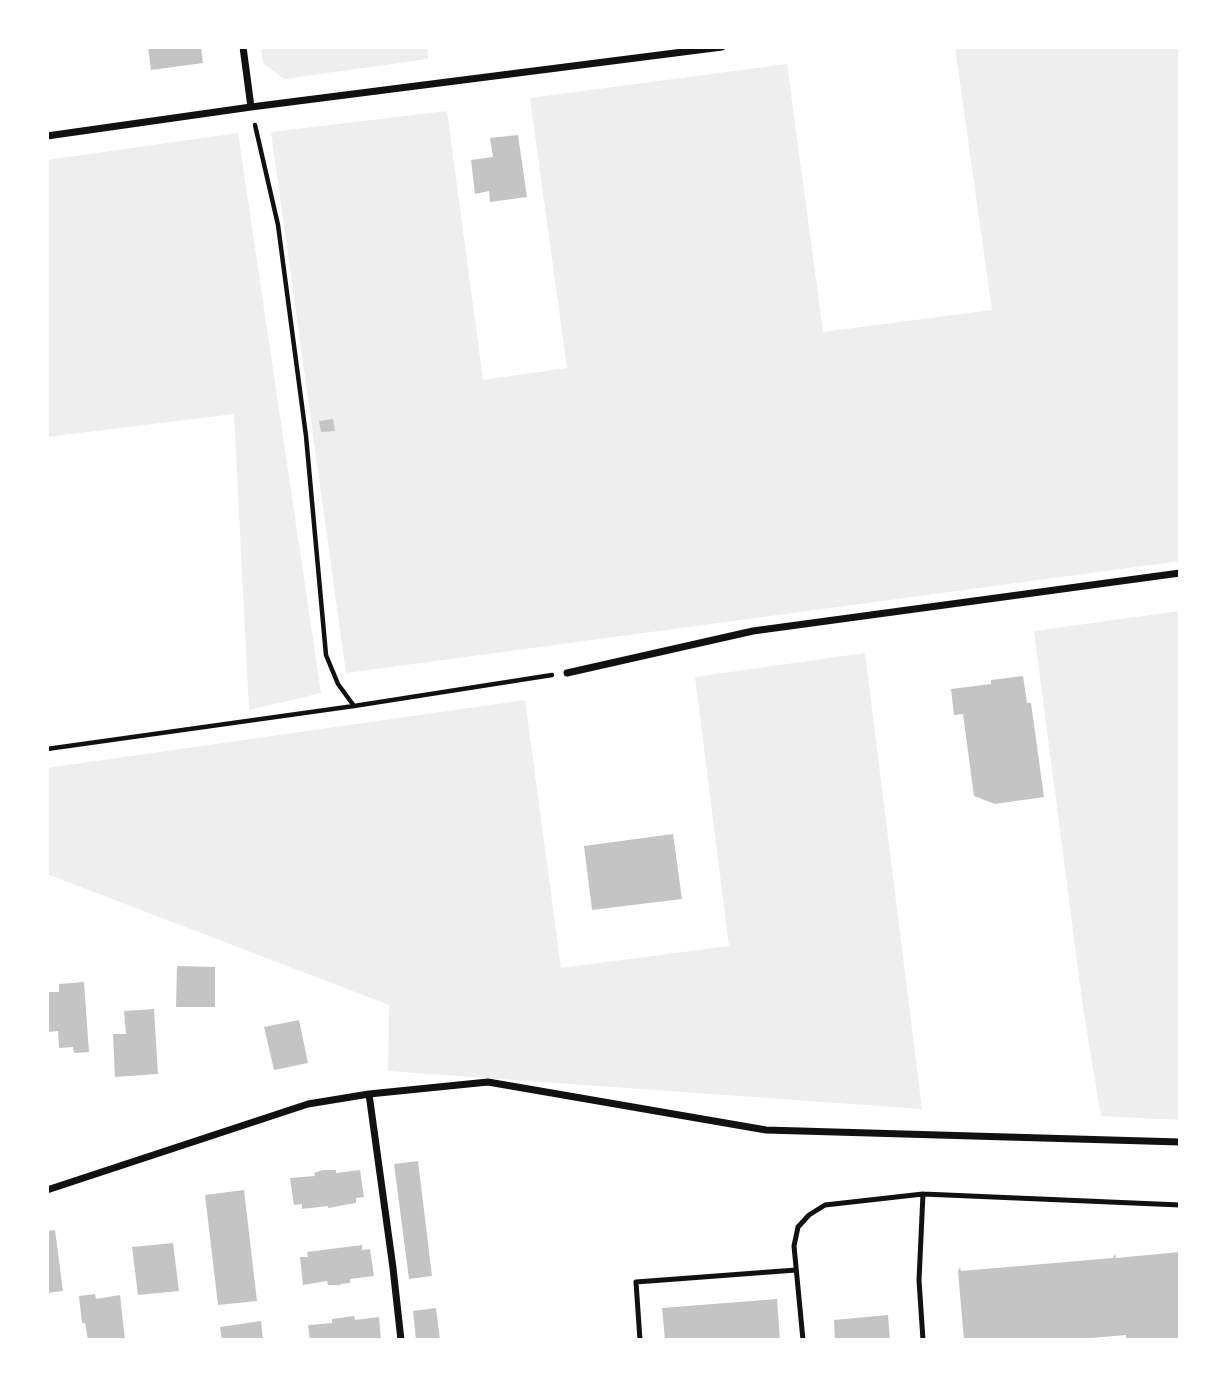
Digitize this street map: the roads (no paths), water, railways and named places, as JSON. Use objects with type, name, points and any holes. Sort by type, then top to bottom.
[{"type":"street","points":[[243,47],[251,107]]},
{"type":"street","points":[[47,136],[722,47]]},
{"type":"street","points":[[567,673],[753,631],[1180,573]]},
{"type":"street","points":[[47,1190],[308,1104],[369,1094],[488,1082],[766,1129],[1180,1142]]},
{"type":"street","points":[[369,1094],[401,1340]]},
{"type":"lane","points":[[803,1340],[794,1246],[798,1227],[809,1215],[825,1205],[923,1195],[1180,1205]]},
{"type":"lane","points":[[923,1195],[919,1280],[923,1340]]},
{"type":"lane","points":[[640,1340],[636,1282],[796,1269]]}]
